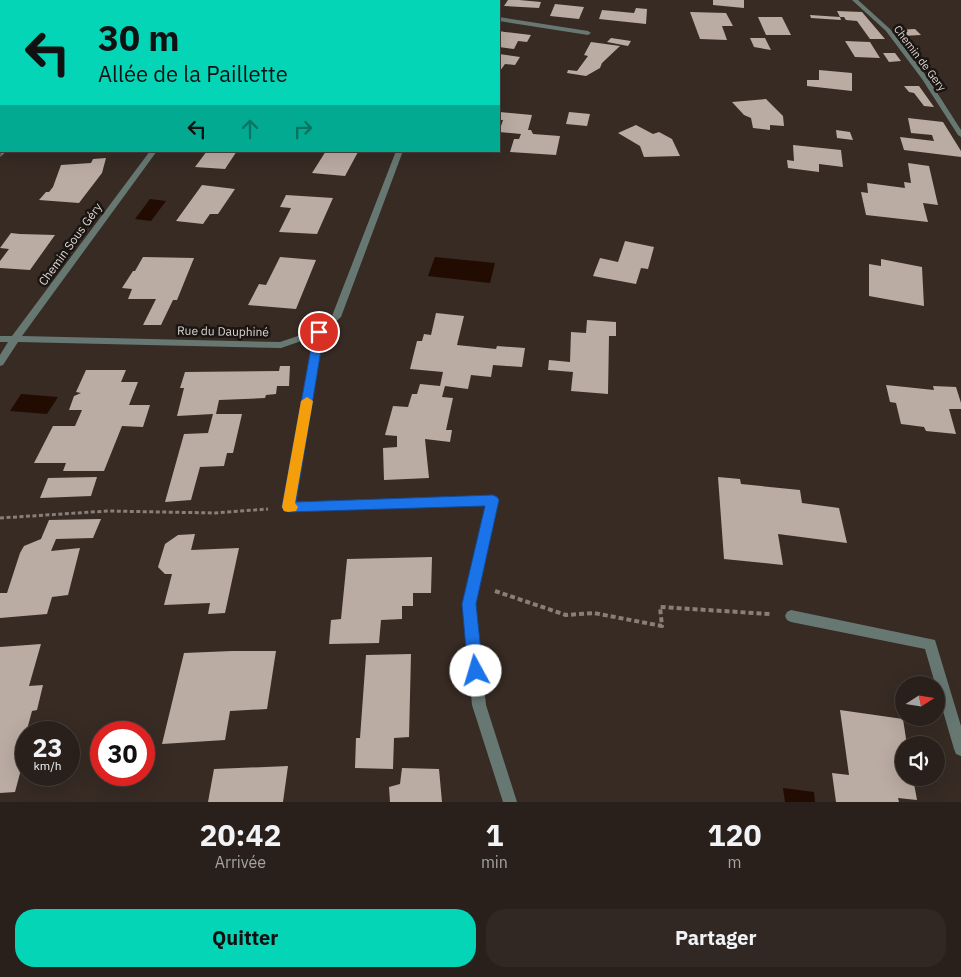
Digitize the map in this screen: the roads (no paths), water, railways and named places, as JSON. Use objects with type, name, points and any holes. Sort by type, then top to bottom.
[{"type":"street","name":"Chemin de Gery","points":[[855,0],[888,30],[925,78],[961,135]]},
{"type":"street","points":[[500,20],[588,33]]},
{"type":"street","name":"Chemin Sous Géry","points":[[0,362],[153,152]]},
{"type":"street","name":"Rue du Dauphiné","points":[[16,339],[281,345],[319,332],[336,317],[400,152]]},
{"type":"street","points":[[319,332],[288,507],[493,500],[469,604],[479,704],[510,802]]},
{"type":"street","points":[[0,339],[16,339]]},
{"type":"street","points":[[790,616],[930,644],[961,749]]}]
